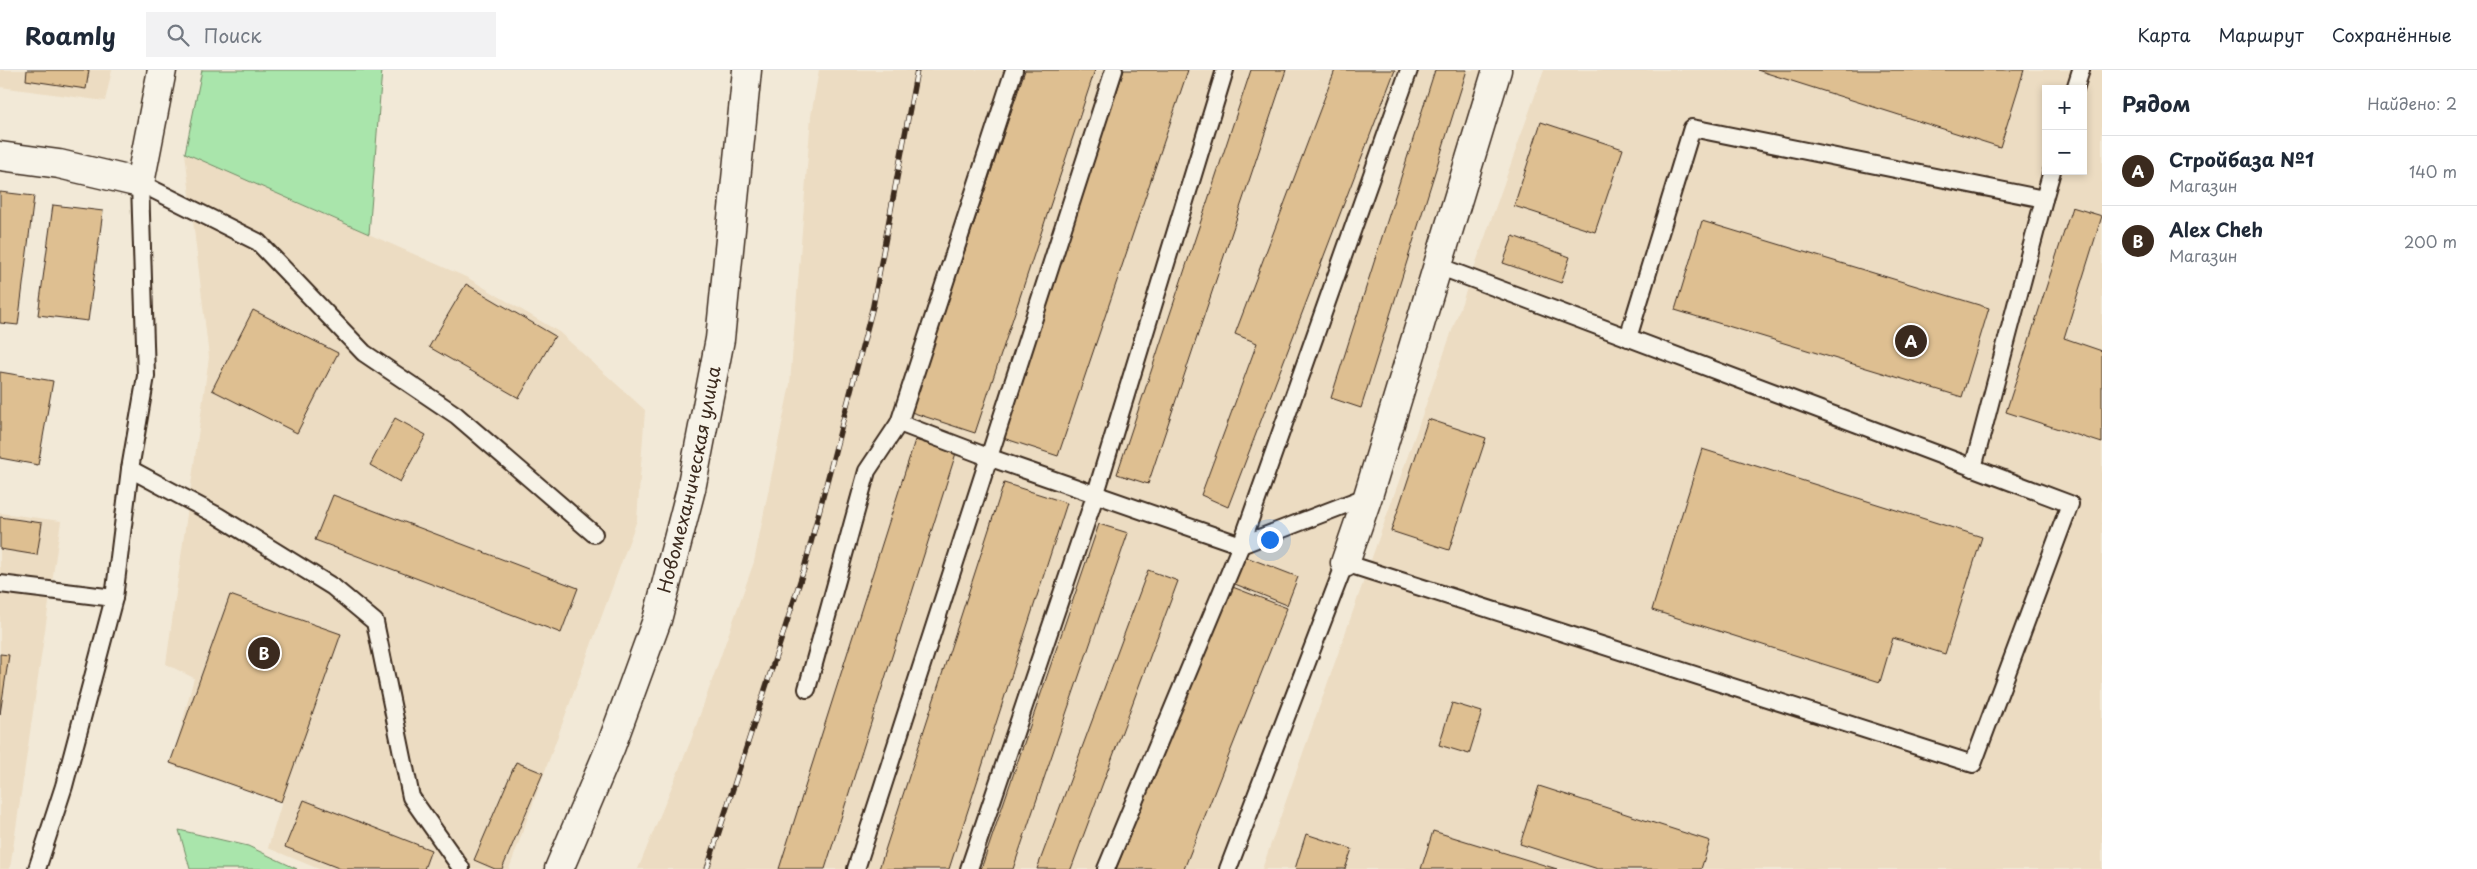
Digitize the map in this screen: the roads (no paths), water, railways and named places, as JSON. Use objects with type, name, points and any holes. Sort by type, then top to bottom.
[{"type":"main road","points":[[0,156],[59,164],[140,183],[162,70]]},
{"type":"main road","name":"Новомеханическая улица","points":[[559,869],[611,746],[657,620],[691,489],[720,339],[747,70]]},
{"type":"main road","points":[[1345,563],[1368,496],[1497,70]]},
{"type":"lane","points":[[807,689],[867,471],[900,423],[1014,70]]},
{"type":"lane","points":[[856,869],[1114,70]]},
{"type":"lane","points":[[969,869],[1096,493],[1225,70]]},
{"type":"lane","points":[[1106,869],[1241,545],[1409,70]]},
{"type":"lane","points":[[2077,85],[2081,70]]},
{"type":"lane","points":[[1628,338],[1692,128],[2044,199]]},
{"type":"lane","points":[[1973,468],[2051,175]]},
{"type":"lane","points":[[37,869],[64,786],[114,598],[130,469],[146,376],[140,183],[258,242],[364,353],[456,415],[594,534]]},
{"type":"lane","points":[[1228,869],[1345,563],[1973,764],[2070,504],[1438,266]]},
{"type":"lane","points":[[900,423],[988,457],[1241,545],[1368,496]]},
{"type":"lane","points":[[130,469],[218,516],[333,587],[375,622],[411,797],[461,868]]},
{"type":"lane","points":[[0,584],[114,598]]},
{"type":"railway","points":[[707,869],[804,569],[873,306],[917,70]]},
{"type":"place","name":"Стройбаза №1","points":[[1911,341]]},
{"type":"place","name":"Alex Cheh","points":[[264,653]]}]
